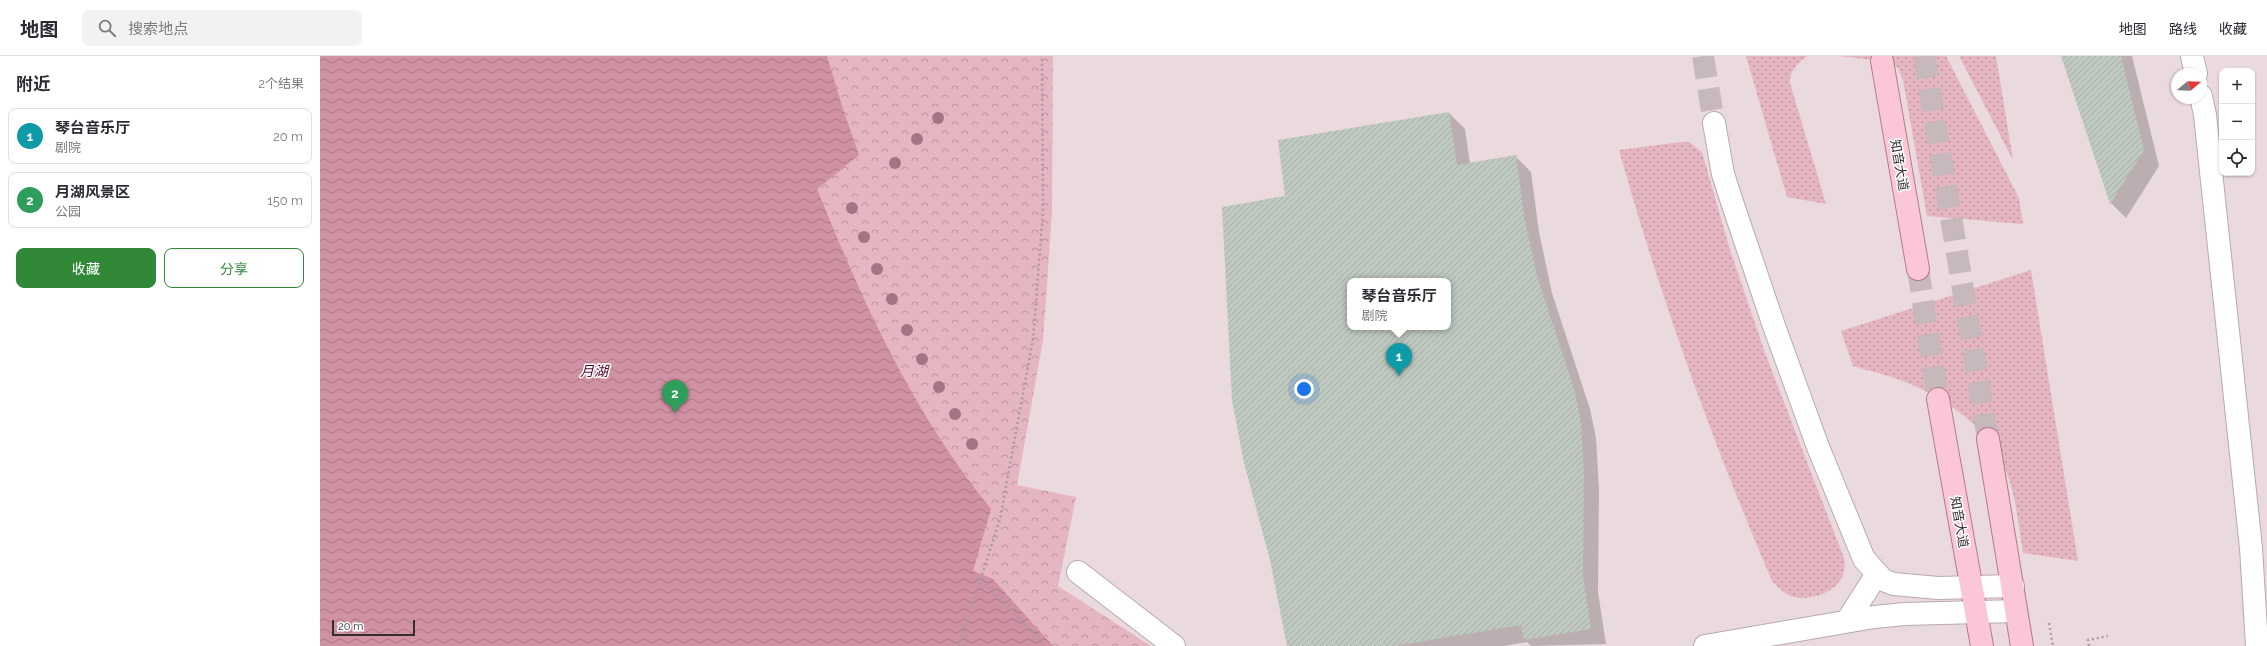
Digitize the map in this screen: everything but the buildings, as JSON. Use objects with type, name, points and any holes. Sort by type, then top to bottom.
[{"type":"main road","name":"知音大道","points":[[1882,61],[1918,269]]},
{"type":"main road","name":"知音大道","points":[[1938,399],[1982,646]]},
{"type":"main road","points":[[1988,439],[2022,646]]},
{"type":"lane","points":[[2192,56],[2195,68]]},
{"type":"lane","points":[[2203,104],[2206,122],[2251,548],[2257,646]]},
{"type":"lane","points":[[1714,123],[1727,188],[1774,326],[1818,447],[1864,559],[1877,574],[1888,582],[1901,585],[1972,589],[2013,586]]},
{"type":"lane","points":[[1078,572],[1174,646]]},
{"type":"lane","points":[[1847,621],[1877,574]]},
{"type":"lane","points":[[1705,646],[1847,621],[1905,614],[2016,611]]},
{"type":"path","points":[[959,646],[982,581],[1000,519],[1032,339],[1043,212],[1042,56]]},
{"type":"path","points":[[982,581],[1006,603],[1044,646]]},
{"type":"path","points":[[2049,623],[2053,646]]},
{"type":"path","points":[[2090,646],[2088,640],[2108,636]]},
{"type":"green space","name":"月湖","points":[[320,56],[1053,56],[1052,211],[1043,340],[1017,485],[1076,497],[1058,586],[1151,646],[320,646]]},
{"type":"green space","points":[[1746,56],[1807,56],[1797,64],[1791,75],[1790,83],[1826,204],[1787,197]]},
{"type":"green space","points":[[1839,56],[1946,56],[2019,198],[2023,224],[1927,216],[1903,80],[1898,68],[1890,62]]},
{"type":"green space","points":[[1959,56],[1996,56],[2013,160]]},
{"type":"green space","points":[[1689,142],[1702,152],[1730,250],[1764,350],[1844,558],[1845,568],[1842,577],[1836,585],[1829,591],[1810,598],[1800,598],[1788,595],[1772,581],[1728,474],[1688,368],[1652,261],[1619,150]]},
{"type":"green space","points":[[2031,270],[2078,561],[2023,553],[2015,503],[2009,478],[1999,456],[1991,444],[1970,421],[1932,395],[1886,375],[1853,366],[1841,331]]},
{"type":"water","name":"月湖","points":[[320,56],[827,56],[859,155],[817,189],[853,274],[892,356],[937,434],[991,509],[973,571],[993,579],[1053,646],[320,646]]},
{"type":"tunnel","points":[[1703,56],[1714,123]]},
{"type":"tunnel","points":[[1924,56],[1988,439]]},
{"type":"tunnel","points":[[1918,269],[1938,399]]},
{"type":"place","name":"琴台音乐厅","points":[[1399,376]]},
{"type":"place","name":"月湖风景区","points":[[675,413]]}]
